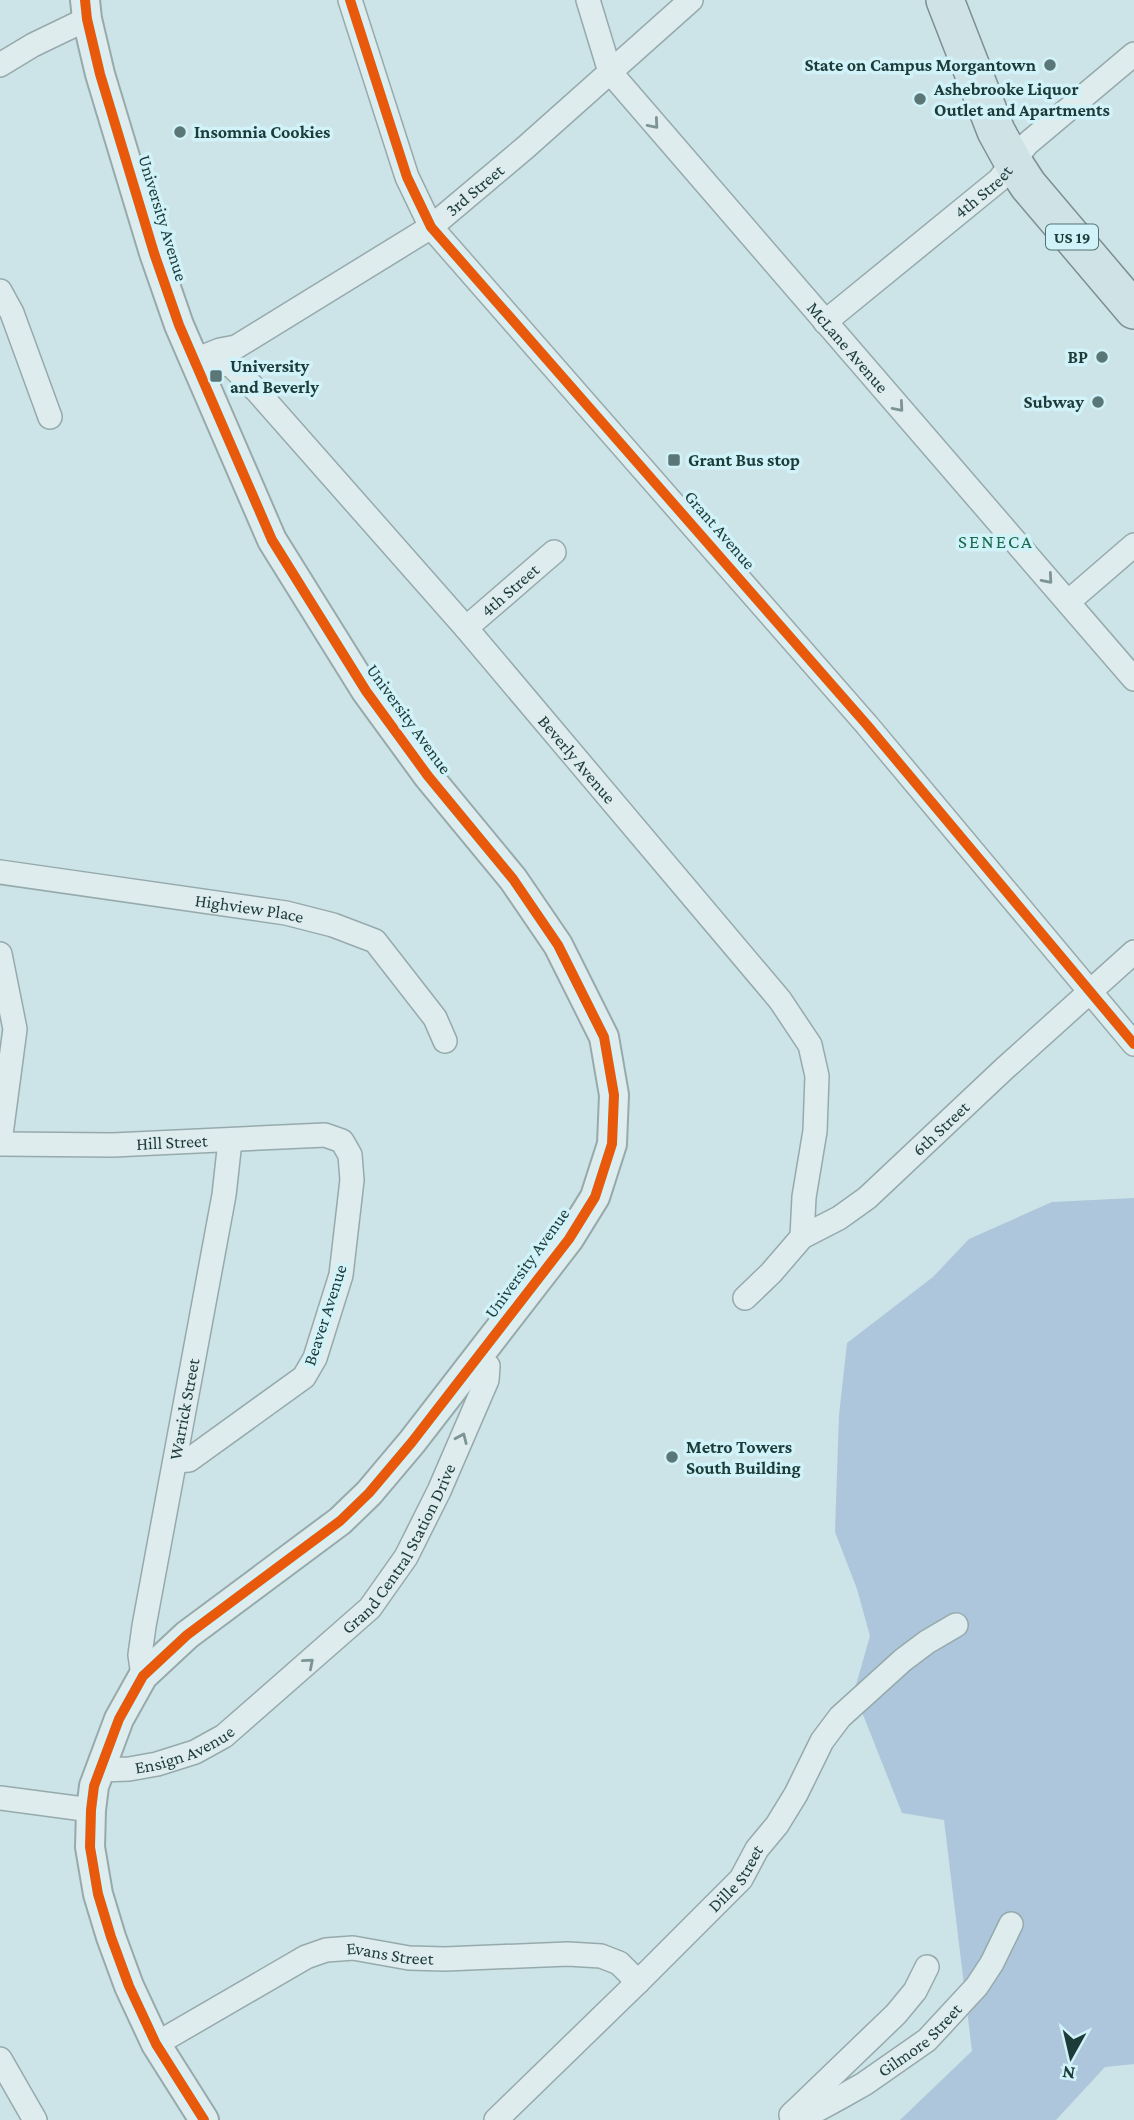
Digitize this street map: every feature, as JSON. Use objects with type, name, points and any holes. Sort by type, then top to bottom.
[{"type":"main road","name":"US 19","points":[[945,0],[996,131],[1013,162],[1028,185],[1134,310]]},
{"type":"street","name":"Grant Avenue","points":[[350,0],[407,177],[431,227],[867,725],[1134,1044]]},
{"type":"street","name":"McLane Avenue","points":[[588,0],[610,72],[1134,679]]},
{"type":"street","name":"3rd Street","points":[[194,361],[220,350],[236,347],[431,227],[691,0]]},
{"type":"street","points":[[0,65],[86,10]]},
{"type":"street","name":"University Avenue","points":[[86,10],[100,74],[154,253],[194,361],[272,540],[366,691],[428,776],[513,879],[558,944],[604,1037],[614,1095],[612,1144],[595,1197],[569,1239],[412,1442],[369,1493],[340,1521],[187,1635],[143,1676],[119,1719],[94,1786],[91,1810],[90,1847],[98,1894],[129,1986],[156,2044],[204,2120]]},
{"type":"street","name":"4th Street","points":[[825,322],[999,180],[1027,144],[1134,54]]},
{"type":"street","points":[[0,291],[12,313],[50,417]]},
{"type":"street","name":"Beverly Avenue","points":[[194,361],[231,365],[303,443],[466,628],[780,1000],[810,1045],[817,1076],[815,1131],[804,1197],[802,1237]]},
{"type":"street","points":[[1068,602],[1134,545]]},
{"type":"street","name":"4th Street","points":[[466,628],[554,552]]},
{"type":"street","name":"Highview Place","points":[[0,872],[286,913],[333,925],[375,941],[435,1018],[445,1041]]},
{"type":"street","name":"6th Street","points":[[745,1298],[802,1237],[839,1219],[867,1198],[1134,952]]},
{"type":"street","points":[[0,954],[2,978],[15,1029],[5,1065],[0,1143]]},
{"type":"street","name":"Hill Street","points":[[0,1143],[113,1145],[324,1135],[342,1141]]},
{"type":"street","name":"Warrick Street","points":[[143,1676],[141,1645],[223,1195],[230,1141]]},
{"type":"street","name":"Beaver Avenue","points":[[175,1461],[189,1460],[282,1395],[304,1377],[310,1367],[341,1275],[352,1180],[350,1156],[342,1141]]},
{"type":"street","name":"Grand Central Station Drive","points":[[257,1708],[370,1608],[406,1557],[439,1491],[487,1380],[488,1366],[478,1357]]},
{"type":"street","name":"Dille Street","points":[[496,2120],[741,1879],[757,1849],[790,1804],[822,1741],[840,1717],[903,1660],[956,1625]]},
{"type":"street","name":"Ensign Avenue","points":[[100,1770],[156,1764],[195,1752],[225,1736],[257,1708]]},
{"type":"street","points":[[0,1798],[91,1810]]},
{"type":"street","name":"Gilmore Street","points":[[790,2116],[819,2109],[841,2097],[926,2040],[977,1986],[1011,1924]]},
{"type":"street","name":"Evans Street","points":[[156,2044],[306,1957],[326,1950],[353,1948],[409,1958],[445,1959],[568,1954],[601,1956],[620,1963],[638,1982]]},
{"type":"street","name":"Gilmore Street","points":[[790,2116],[896,2014],[915,1991],[927,1967]]},
{"type":"street","points":[[0,2059],[35,2120]]},
{"type":"shaded area","points":[[1134,1198],[1134,2064],[1105,2067],[1056,2120],[900,2120],[972,2051],[944,1820],[902,1813],[854,1692],[870,1636],[857,1589],[835,1532],[839,1415],[847,1343],[933,1277],[969,1239],[1052,1202]]},
{"type":"cycle path","points":[[85,0],[100,74],[154,253],[179,325],[272,540],[366,691],[428,776],[513,879],[558,945],[604,1037],[614,1095],[612,1144],[595,1197],[569,1239],[412,1442],[369,1493],[340,1521],[187,1635],[143,1676],[119,1719],[94,1786],[91,1810],[90,1847],[98,1894],[129,1986],[156,2044],[204,2120]]},
{"type":"cycle path","points":[[350,0],[407,177],[431,227],[867,725],[1134,1044]]},
{"type":"place","name":"State on Campus Morgantown","points":[[1050,65]]},
{"type":"place","name":"Ashebrooke Liquor Outlet and Apartments","points":[[920,99]]},
{"type":"place","name":"Insomnia Cookies","points":[[180,132]]},
{"type":"place","name":"BP","points":[[1102,357]]},
{"type":"place","name":"University and Beverly","points":[[216,376]]},
{"type":"place","name":"Subway","points":[[1098,402]]},
{"type":"place","name":"Grant Bus stop","points":[[674,460]]},
{"type":"place","name":"Metro Towers South Building","points":[[672,1457]]},
{"type":"district","name":"SENECA","points":[[996,541]]}]
